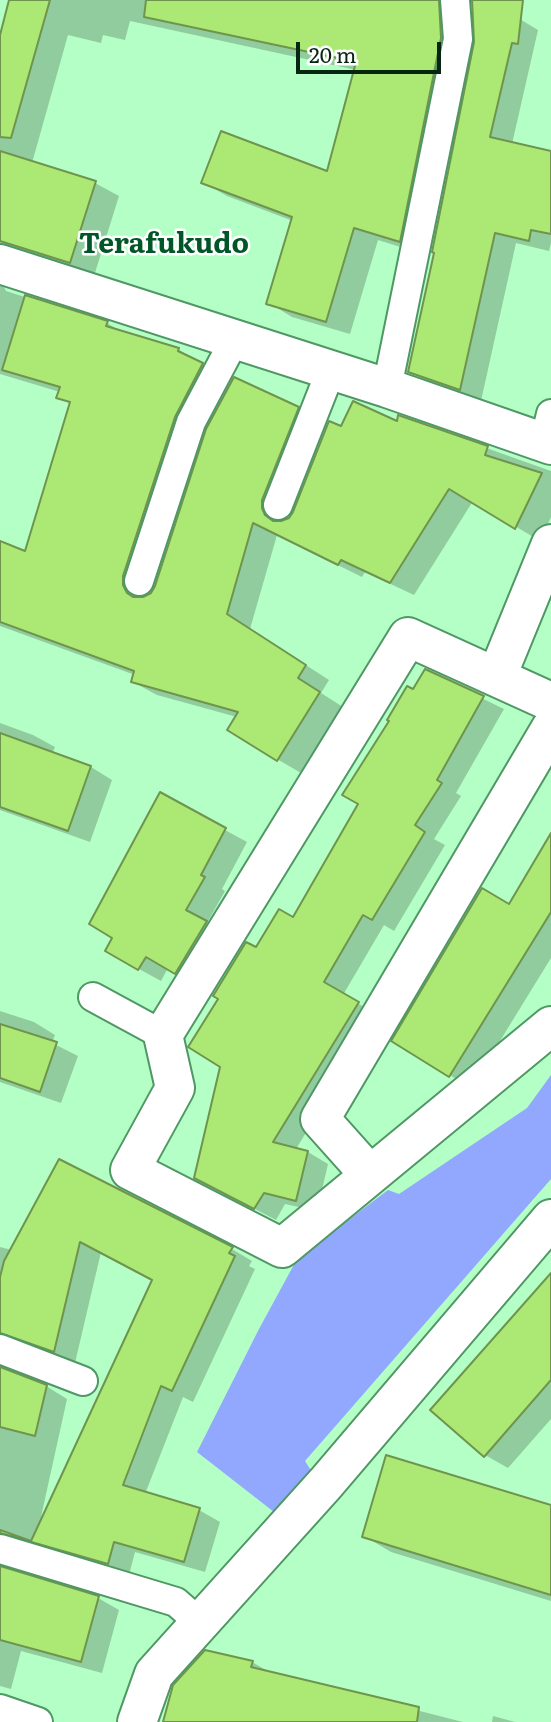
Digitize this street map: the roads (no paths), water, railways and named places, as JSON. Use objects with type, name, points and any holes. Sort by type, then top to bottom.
[{"type":"street","points":[[0,264],[387,388],[549,434]]},
{"type":"street","points":[[497,676],[551,544]]},
{"type":"street","points":[[551,702],[408,636],[163,1035],[175,1088],[130,1170],[282,1248],[551,1026]]},
{"type":"street","points":[[370,1175],[320,1119],[551,728]]},
{"type":"street","points":[[137,1722],[154,1674],[326,1483],[551,1219]]},
{"type":"lane","points":[[387,388],[458,39],[455,0]]},
{"type":"lane","points":[[139,581],[191,422],[235,340]]},
{"type":"lane","points":[[278,505],[331,370]]},
{"type":"lane","points":[[93,997],[163,1035]]},
{"type":"lane","points":[[0,1349],[83,1381]]},
{"type":"lane","points":[[0,1549],[176,1602],[200,1623]]},
{"type":"lane","points":[[0,1709],[38,1722]]},
{"type":"water","points":[[551,1075],[551,1179],[305,1461],[312,1472],[274,1512],[197,1452],[297,1259],[388,1190],[399,1194],[527,1108]]},
{"type":"district","name":"Terafukudo","points":[[164,245]]}]
